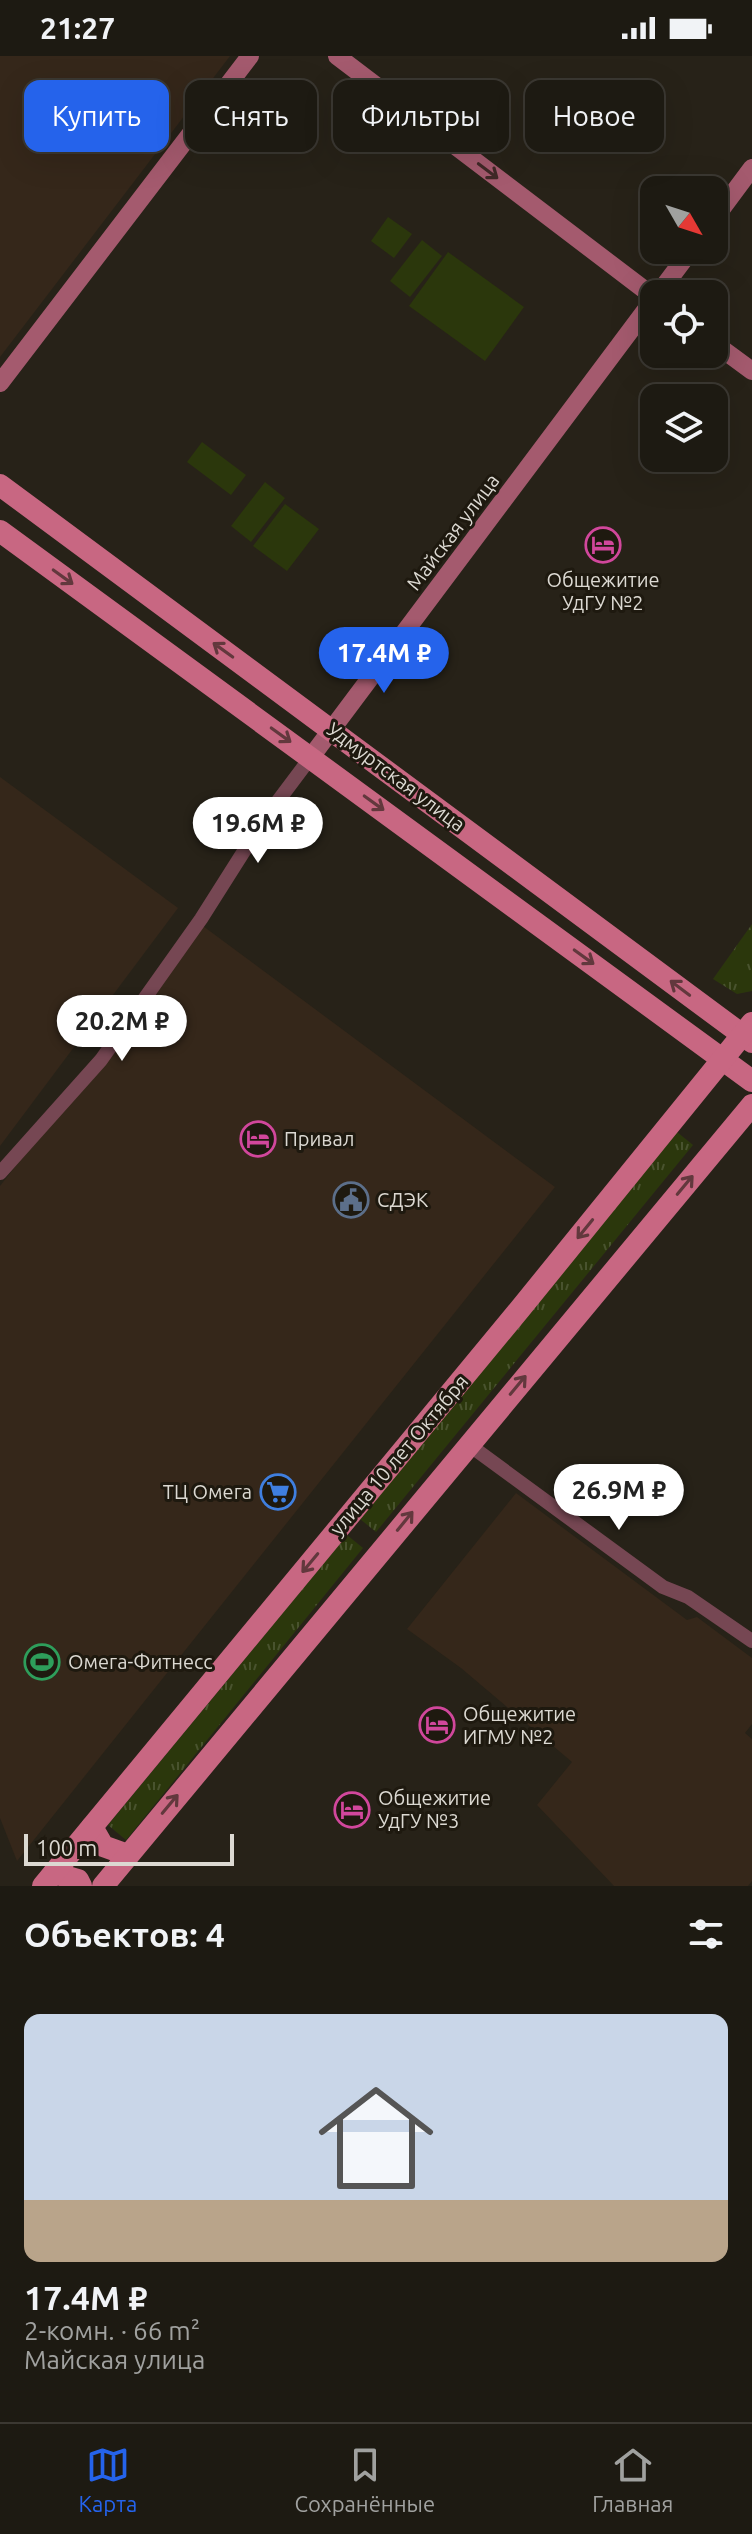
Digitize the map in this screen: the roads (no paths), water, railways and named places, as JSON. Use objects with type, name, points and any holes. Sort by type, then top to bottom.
[{"type":"main road","name":"Удмуртская улица","points":[[0,485],[749,1033]]},
{"type":"main road","name":"Удмуртская улица","points":[[0,531],[752,1081]]},
{"type":"main road","points":[[250,712],[262,710],[268,704],[272,696],[269,683]]},
{"type":"main road","name":"улица 10 лет Октября","points":[[49,1880],[723,1060],[749,1033]]},
{"type":"main road","points":[[103,1886],[752,1105]]},
{"type":"main road","points":[[92,1827],[103,1846],[128,1855]]},
{"type":"main road","points":[[49,1880],[78,1880],[81,1886]]},
{"type":"street","points":[[0,383],[250,56]]},
{"type":"street","points":[[337,56],[640,286]]},
{"type":"street","points":[[728,200],[752,168]]},
{"type":"street","name":"Майская улица","points":[[668,280],[680,264]]},
{"type":"street","name":"Майская улица","points":[[0,1173],[101,1060],[201,919],[263,821],[640,317]]},
{"type":"street","points":[[728,353],[752,371]]},
{"type":"street","points":[[468,1444],[663,1587],[688,1597],[752,1641]]},
{"type":"place","name":"Общежитие УдГУ №2","points":[[603,545]]},
{"type":"place","name":"Привал","points":[[258,1139]]},
{"type":"place","name":"СДЭК","points":[[351,1200]]},
{"type":"place","name":"ТЦ Омега","points":[[278,1492]]},
{"type":"place","name":"Омега-Фитнесс","points":[[42,1662]]},
{"type":"place","name":"Общежитие ИГМУ №2","points":[[437,1725]]},
{"type":"place","name":"Общежитие УдГУ №3","points":[[352,1810]]}]
